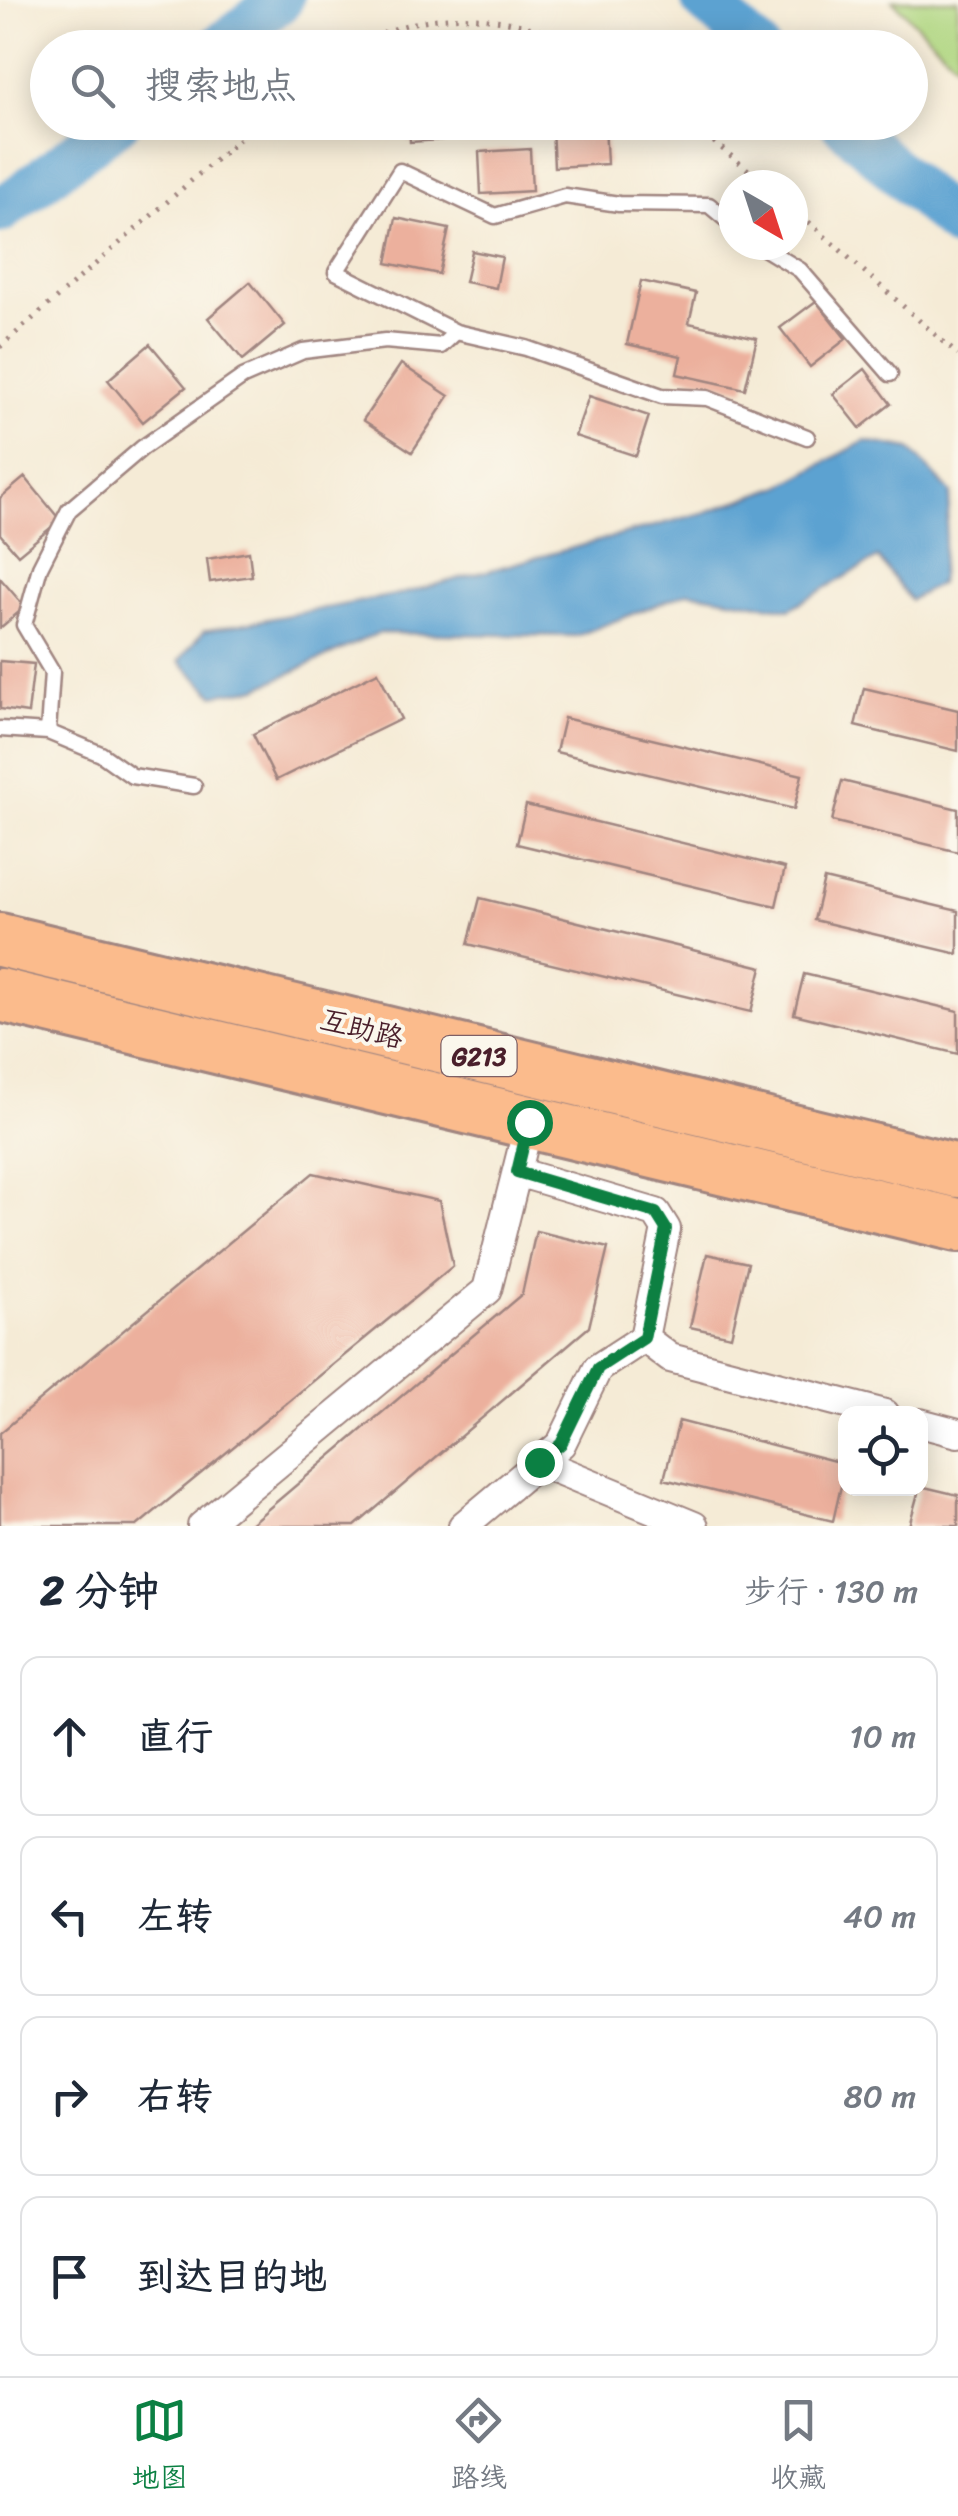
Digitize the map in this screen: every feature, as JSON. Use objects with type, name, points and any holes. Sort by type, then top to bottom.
[{"type":"highway","name":"互助路","points":[[0,940],[958,1170]]},
{"type":"highway","name":"互助路","points":[[0,995],[523,1147],[958,1225]]},
{"type":"street","points":[[202,1526],[488,1290],[523,1147],[656,1213],[666,1229],[644,1338],[598,1368],[561,1444],[462,1526]]},
{"type":"street","points":[[644,1338],[670,1358],[853,1406]]},
{"type":"street","points":[[928,1425],[958,1432]]},
{"type":"street","points":[[539,1462],[694,1526]]},
{"type":"lane","points":[[718,212],[709,205],[619,204],[565,196],[495,216],[400,171],[336,272],[456,332],[526,348],[662,396],[707,398],[807,436]]},
{"type":"lane","points":[[784,260],[800,270],[890,374]]},
{"type":"lane","points":[[48,732],[52,672],[24,625],[40,567],[68,510],[142,448],[242,377],[304,351],[386,342],[441,346],[456,332]]},
{"type":"lane","points":[[0,730],[48,732],[100,754],[132,776],[194,786]]},
{"type":"path","points":[[396,30],[420,22],[465,16],[514,22],[534,30]]},
{"type":"path","points":[[0,348],[239,140]]},
{"type":"path","points":[[711,140],[748,170]]},
{"type":"path","points":[[808,221],[958,355]]},
{"type":"green space","points":[[892,0],[958,0],[958,66],[928,36],[928,30],[922,30]]},
{"type":"water","points":[[865,441],[910,449],[951,493],[939,584],[910,600],[878,558],[789,609],[689,592],[576,636],[378,633],[258,688],[214,695],[179,661],[204,631],[405,593],[703,513],[781,486]]},
{"type":"building","points":[[553,140],[606,140],[607,164],[554,167]]},
{"type":"building","points":[[530,149],[532,191],[481,194],[479,152]]},
{"type":"building","points":[[396,218],[449,229],[439,274],[387,263]]},
{"type":"building","points":[[472,251],[502,257],[496,288],[465,282]]},
{"type":"building","points":[[641,281],[696,293],[689,323],[757,338],[745,389],[677,374],[681,356],[627,344]]},
{"type":"building","points":[[250,282],[285,325],[243,360],[208,318]]},
{"type":"building","points":[[816,301],[846,339],[810,367],[780,328]]},
{"type":"building","points":[[150,344],[186,387],[143,422],[108,380]]},
{"type":"building","points":[[401,364],[449,396],[412,452],[363,420]]},
{"type":"building","points":[[865,369],[891,404],[860,428],[833,394]]},
{"type":"building","points":[[589,396],[649,416],[636,456],[575,436]]},
{"type":"building","points":[[25,477],[60,520],[18,555],[0,534],[0,498]]},
{"type":"building","points":[[249,552],[252,576],[210,582],[207,559]]},
{"type":"building","points":[[0,578],[25,607],[0,628]]},
{"type":"building","points":[[0,661],[34,664],[28,713],[0,709]]},
{"type":"building","points":[[378,672],[401,719],[276,780],[253,734]]},
{"type":"building","points":[[864,688],[958,710],[958,751],[855,726]]},
{"type":"building","points":[[564,718],[802,775],[794,809],[556,752]]},
{"type":"building","points":[[842,781],[958,809],[958,852],[832,821]]},
{"type":"building","points":[[526,805],[785,868],[776,906],[517,844]]},
{"type":"building","points":[[824,879],[958,911],[958,954],[814,920]]},
{"type":"building","points":[[480,898],[762,967],[751,1012],[468,944]]},
{"type":"building","points":[[804,974],[958,1011],[958,1054],[794,1014]]},
{"type":"building","points":[[313,1173],[439,1201],[453,1266],[137,1526],[0,1526],[0,1433]]},
{"type":"building","points":[[536,1231],[608,1248],[589,1327],[355,1526],[248,1526],[522,1294]]},
{"type":"building","points":[[707,1254],[748,1263],[731,1336],[690,1327]]},
{"type":"building","points":[[679,1421],[838,1462],[839,1496],[833,1521],[664,1479]]},
{"type":"building","points":[[928,1488],[958,1495],[958,1526],[909,1526],[917,1496],[928,1496]]},
{"type":"waterway","points":[[242,30],[281,0]]},
{"type":"waterway","points":[[703,0],[737,30]]},
{"type":"waterway","points":[[0,211],[94,140]]},
{"type":"waterway","points":[[861,140],[958,227]]},
{"type":"route","points":[[529,1122],[517,1172],[656,1213],[666,1229],[644,1338],[598,1368],[561,1444],[539,1462]]}]
